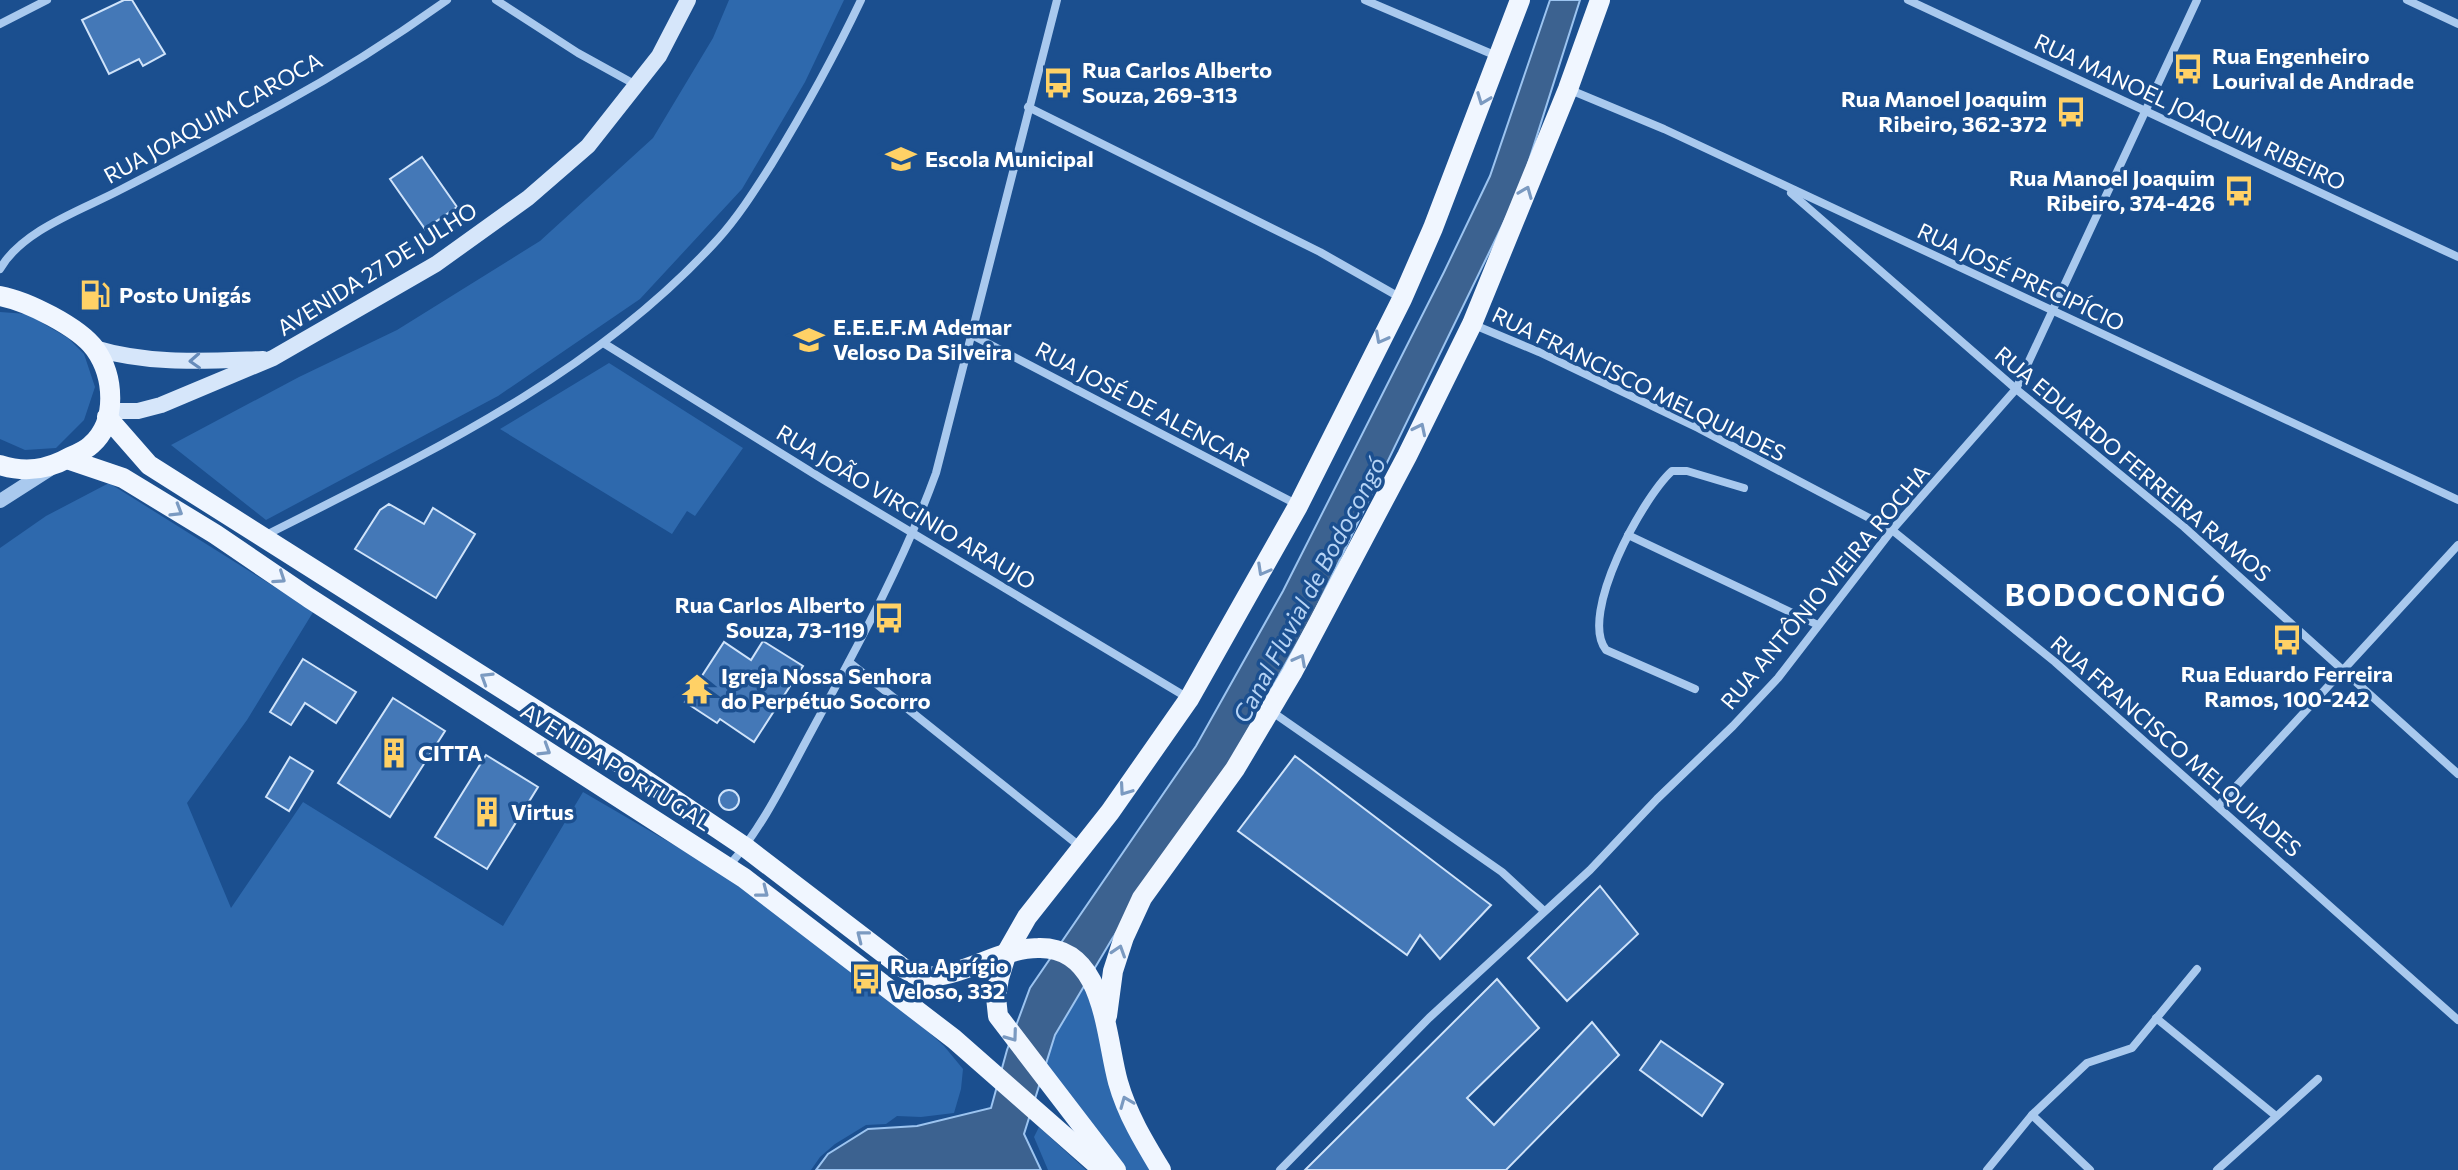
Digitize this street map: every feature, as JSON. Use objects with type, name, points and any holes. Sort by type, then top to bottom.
[{"type":"main road","name":"AVENIDA 27 DE JULHO","points":[[108,414],[161,405],[273,358],[436,264],[528,198],[588,146],[659,56],[688,0]]},
{"type":"main road","points":[[1116,1170],[998,1016],[996,997],[1007,952],[1027,917],[1082,849],[1189,699],[1298,506],[1402,299],[1433,228],[1520,0]]},
{"type":"main road","points":[[1107,1028],[1113,971],[1142,898],[1235,769],[1270,711],[1407,456],[1472,324],[1568,89],[1600,0]]},
{"type":"main road","points":[[0,296],[18,300],[45,313],[94,348],[110,379],[108,414],[102,431],[91,445],[61,463],[21,472],[0,465]]},
{"type":"main road","name":"AVENIDA 27 DE JULHO","points":[[94,348],[122,357],[175,362],[273,358]]},
{"type":"main road","name":"AVENIDA PORTUGAL","points":[[108,414],[137,453],[158,471],[629,769],[745,847],[903,968],[918,976],[943,974],[1007,952],[1038,948],[1073,956],[1085,968],[1093,984],[1107,1028],[1118,1083],[1137,1130],[1161,1170]]},
{"type":"main road","name":"AVENIDA PORTUGAL","points":[[61,463],[123,478],[138,487],[728,867],[954,1039],[1103,1170]]},
{"type":"street","points":[[0,24],[47,0]]},
{"type":"street","name":"RUA JOAQUIM CAROCA","points":[[0,269],[5,260],[52,223],[284,103],[393,38],[447,0]]},
{"type":"street","points":[[496,0],[578,53],[637,86]]},
{"type":"street","points":[[263,536],[413,460],[525,398],[605,344],[684,275],[721,237],[759,182],[812,99],[861,0]]},
{"type":"street","points":[[728,867],[745,847],[849,662],[915,532],[936,473],[1057,0]]},
{"type":"street","points":[[1365,0],[1499,57]]},
{"type":"street","name":"RUA MANOEL JOAQUIM RIBEIRO","points":[[1908,0],[2458,257]]},
{"type":"street","name":"RUA ANTÔNIO VIEIRA ROCHA","points":[[1280,1170],[1429,1018],[1590,870],[1657,799],[1733,726],[1778,678],[1892,530],[2016,389],[2197,0]]},
{"type":"street","points":[[2407,0],[2458,24]]},
{"type":"street","name":"RUA JOSÉ PRECIPÍCIO","points":[[1568,89],[1664,129],[2458,500]]},
{"type":"street","points":[[1028,107],[1320,252],[1402,299]]},
{"type":"street","name":"RUA EDUARDO FERREIRA RAMOS","points":[[1782,185],[2016,389],[2184,527],[2458,774]]},
{"type":"street","name":"RUA FRANCISCO MELQUIADES","points":[[1472,324],[1539,352],[1698,428],[1892,530],[2055,662],[2458,1020]]},
{"type":"street","name":"RUA JOSÉ DE ALENCAR","points":[[970,334],[1298,506]]},
{"type":"street","name":"RUA JOÃO VIRGINIO ARAUJO","points":[[605,344],[1189,699]]},
{"type":"street","points":[[0,501],[61,463]]},
{"type":"street","points":[[1695,689],[1606,650],[1600,642],[1602,606],[1628,535],[1649,497],[1672,471],[1687,471],[1744,488]]},
{"type":"street","points":[[0,477],[21,472]]},
{"type":"street","points":[[1628,535],[1818,625]]},
{"type":"street","points":[[2219,805],[2458,545]]},
{"type":"street","points":[[849,662],[1082,849]]},
{"type":"street","points":[[1270,711],[1502,872],[1544,911]]},
{"type":"street","points":[[1987,1170],[2032,1115],[2087,1063],[2132,1048],[2197,969]]},
{"type":"street","points":[[2156,1018],[2276,1116]]},
{"type":"street","points":[[2217,1170],[2318,1079]]},
{"type":"street","points":[[2032,1115],[2090,1170]]},
{"type":"shaded area","points":[[729,0],[844,0],[805,82],[742,189],[640,299],[498,396],[266,520],[171,445],[299,377],[397,330],[540,241],[653,138],[713,38]]},
{"type":"shaded area","points":[[0,312],[27,314],[68,338],[84,354],[95,387],[84,420],[56,448],[25,450],[0,439]]},
{"type":"shaded area","points":[[609,363],[743,448],[695,516],[687,511],[672,534],[500,429]]},
{"type":"shaded area","points":[[109,483],[289,596],[315,609],[247,720],[187,803],[231,908],[303,802],[503,926],[583,792],[705,863],[787,920],[912,1017],[944,1046],[963,1069],[954,1113],[897,1116],[886,1124],[866,1125],[835,1144],[811,1170],[0,1170],[0,548],[46,516]]},
{"type":"shaded area","points":[[1083,987],[1152,1170],[1123,1170],[1045,1065],[1055,1035]]},
{"type":"shaded area","points":[[1039,1127],[1086,1170],[1048,1170],[1034,1137]]},
{"type":"water","name":"Canal Fluvial de Bodocongó","points":[[1550,0],[1580,0],[1520,189],[1312,617],[1226,769],[1112,939],[1055,1035],[1024,1134],[1041,1170],[816,1170],[828,1154],[868,1129],[917,1126],[991,1108],[1007,1050],[1030,988],[1196,746],[1283,591],[1444,272],[1490,176]]},
{"type":"building","points":[[124,0],[132,0],[165,54],[143,66],[139,59],[109,74],[82,20]]},
{"type":"building","points":[[422,157],[457,207],[425,229],[390,179]]},
{"type":"building","points":[[389,504],[424,524],[433,508],[475,534],[436,598],[355,549],[380,510]]},
{"type":"building","points":[[763,641],[803,666],[754,742],[720,719],[717,723],[685,702],[724,642],[751,660]]},
{"type":"building","points":[[303,659],[356,692],[336,723],[305,703],[291,725],[270,712]]},
{"type":"building","name":"CITTA","points":[[393,698],[445,731],[390,817],[338,783]]},
{"type":"building","name":"Virtus","points":[[486,755],[538,787],[487,869],[435,837]]},
{"type":"building","points":[[1295,756],[1491,905],[1440,959],[1420,935],[1407,955],[1238,831]]},
{"type":"building","points":[[290,757],[313,771],[289,811],[266,797]]},
{"type":"building","points":[[729,790],[736,793],[739,800],[736,807],[729,810],[722,807],[719,800],[722,793]]},
{"type":"building","points":[[1600,886],[1638,934],[1567,1001],[1528,958]]},
{"type":"building","points":[[1497,979],[1539,1028],[1467,1098],[1494,1125],[1592,1022],[1619,1055],[1506,1170],[1305,1170]]},
{"type":"building","points":[[1661,1041],[1723,1084],[1702,1116],[1640,1070]]},
{"type":"place","name":"Rua Engenheiro Lourival de Andrade","points":[[2188,69]]},
{"type":"place","name":"Rua Carlos Alberto Souza, 269-313","points":[[1058,83]]},
{"type":"place","name":"Rua Manoel Joaquim Ribeiro, 362-372","points":[[2071,112]]},
{"type":"place","name":"Escola Municipal","points":[[901,159]]},
{"type":"place","name":"Rua Manoel Joaquim Ribeiro, 374-426","points":[[2239,191]]},
{"type":"place","name":"Posto Unigás","points":[[95,295]]},
{"type":"place","name":"E.E.E.F.M Ademar Veloso Da Silveira","points":[[809,340]]},
{"type":"place","name":"Rua Carlos Alberto Souza, 73-119","points":[[889,618]]},
{"type":"place","name":"Rua Eduardo Ferreira Ramos, 100-242","points":[[2287,640]]},
{"type":"place","name":"Igreja Nossa Senhora do Perpétuo Socorro","points":[[697,689]]},
{"type":"place","name":"CITTA","points":[[394,753]]},
{"type":"place","name":"Virtus","points":[[487,812]]},
{"type":"place","name":"Rua Aprígio Veloso, 332","points":[[866,979]]},
{"type":"district","name":"BODOCONGÓ","points":[[2116,596]]}]
